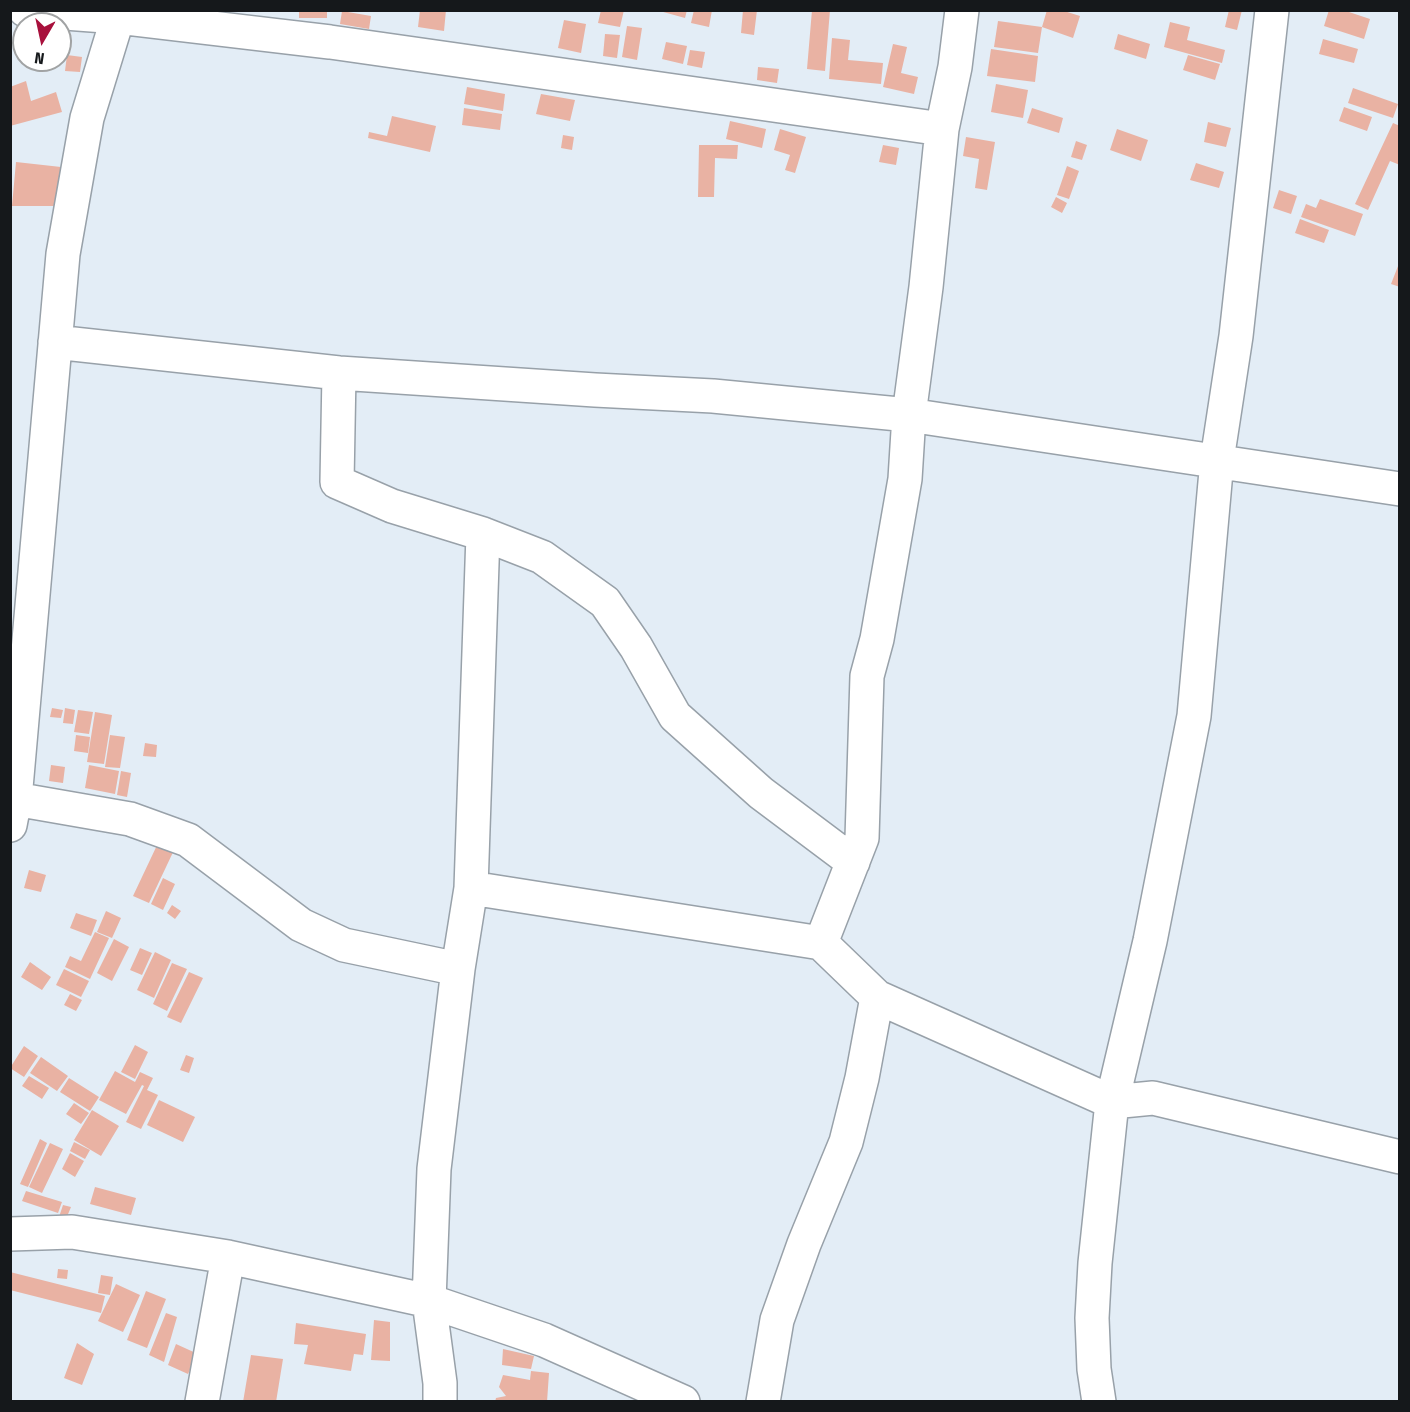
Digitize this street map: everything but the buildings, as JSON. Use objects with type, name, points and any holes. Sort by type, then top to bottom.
[{"type":"street","points":[[25,10],[118,17],[330,42],[942,129]]},
{"type":"street","points":[[821,943],[862,838],[867,676],[877,639],[905,479],[909,415],[926,287],[942,129],[955,67],[962,10]]},
{"type":"street","points":[[1099,1401],[1094,1369],[1092,1318],[1095,1263],[1112,1102],[1150,941],[1194,716],[1217,460],[1236,336],[1272,10]]},
{"type":"street","points":[[118,17],[87,118],[63,254],[13,812],[130,819],[188,840],[301,925],[344,945],[458,969]]},
{"type":"street","points":[[55,342],[339,373],[713,396],[909,415],[1400,489]]},
{"type":"street","points":[[339,373],[337,482],[392,506],[483,534],[542,556],[605,602],[636,647],[675,716],[761,793],[853,862]]},
{"type":"street","points":[[440,1401],[440,1383],[429,1301],[434,1169],[458,969],[471,888],[483,534]]},
{"type":"street","points":[[471,888],[821,943],[877,996],[1112,1102],[1153,1098],[1400,1157]]},
{"type":"street","points":[[763,1401],[777,1320],[804,1244],[846,1142],[862,1078],[877,996]]},
{"type":"street","points":[[10,1234],[72,1232],[228,1257],[429,1301],[544,1340],[683,1401]]},
{"type":"street","points":[[202,1401],[228,1257]]}]
